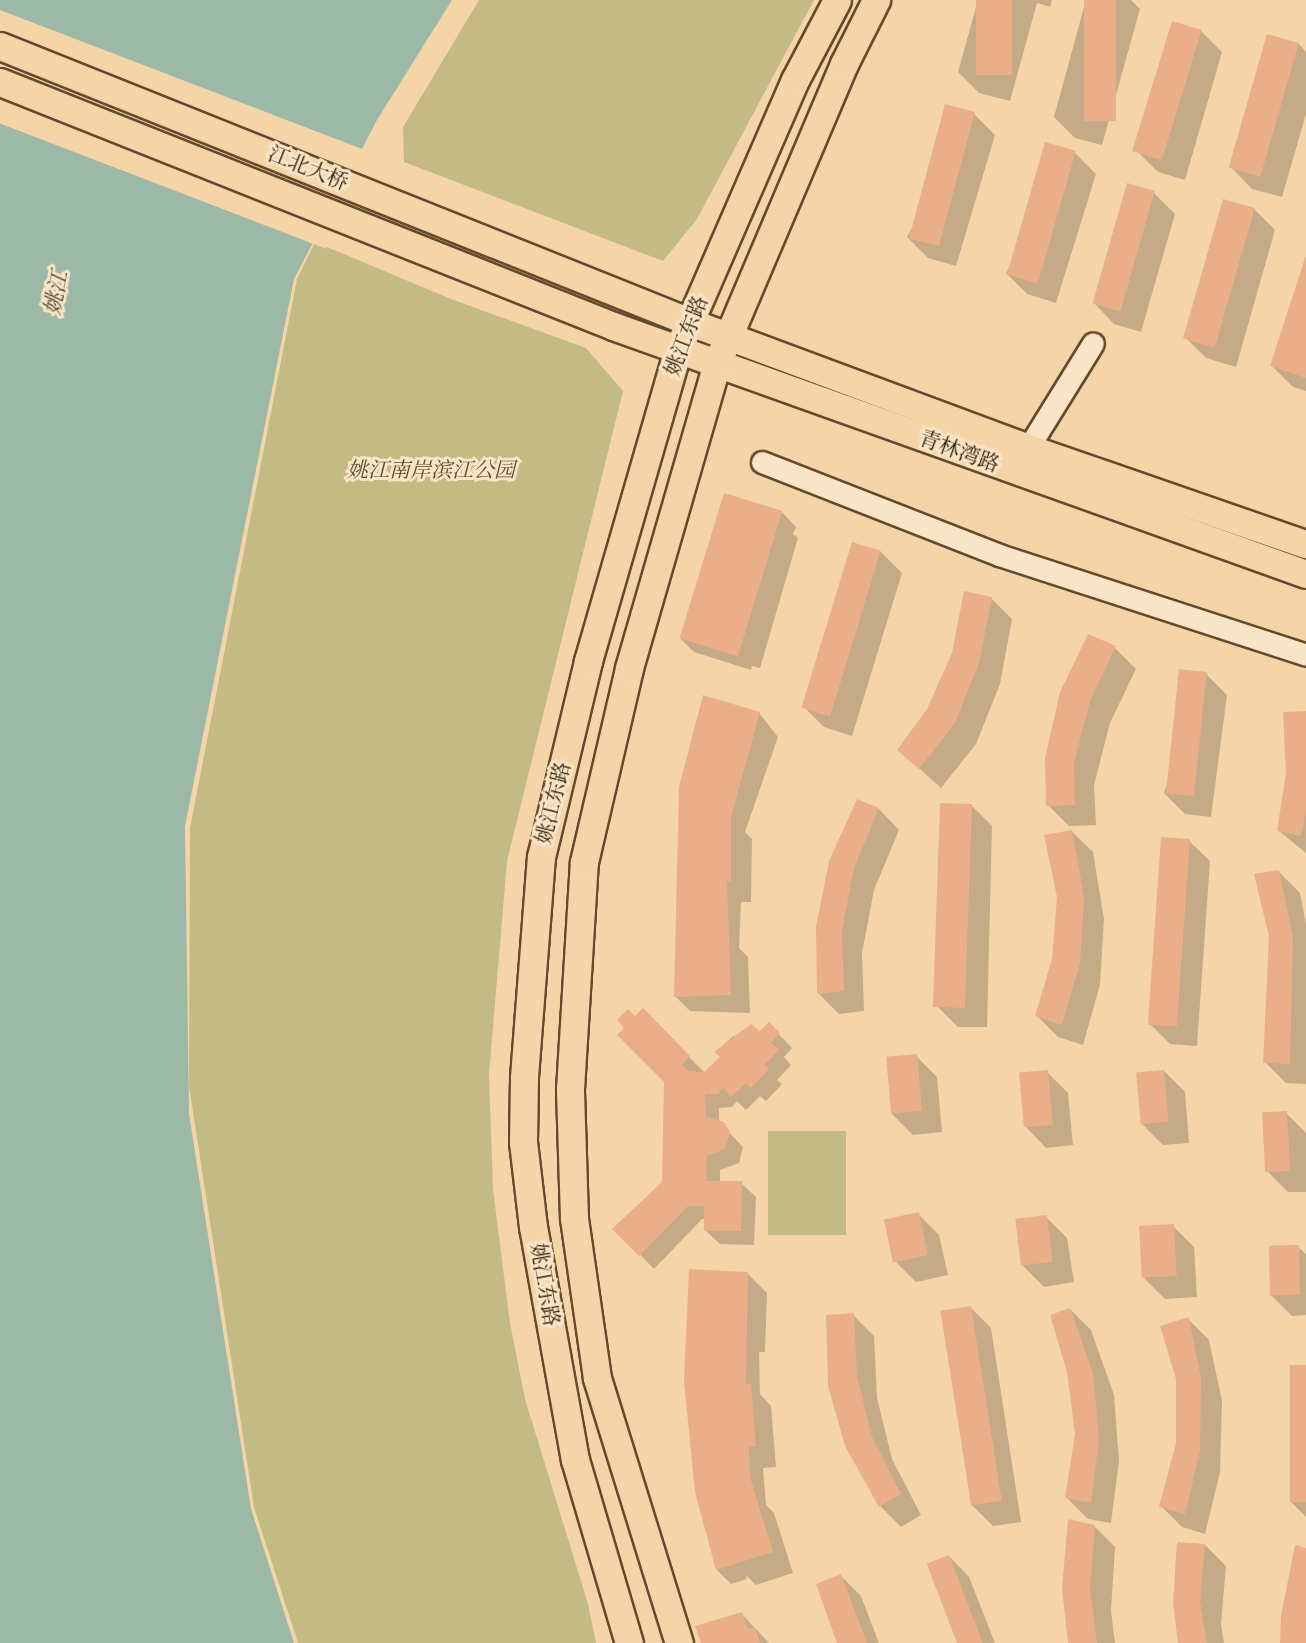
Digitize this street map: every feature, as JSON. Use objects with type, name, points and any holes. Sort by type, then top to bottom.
[{"type":"main road","name":"姚江东路","points":[[629,1643],[575,1460],[533,1227],[523,1142],[524,1077],[541,857],[588,662],[678,349],[795,80],[837,0]]},
{"type":"main road","name":"姚江东路","points":[[679,1643],[597,1378],[574,1218],[570,1089],[584,862],[629,668],[717,363],[876,0]]},
{"type":"main road","name":"江北大桥","points":[[0,46],[616,293]]},
{"type":"main road","name":"江北大桥","points":[[0,82],[613,326]]},
{"type":"main road","name":"青林湾路","points":[[616,293],[1028,448],[1306,544]]},
{"type":"main road","name":"青林湾路","points":[[613,326],[1306,574]]},
{"type":"street","points":[[1028,448],[1093,343]]},
{"type":"street","points":[[762,462],[999,555],[1306,656]]},
{"type":"green space","points":[[479,0],[814,0],[697,219],[663,261],[404,162],[403,127]]},
{"type":"green space","name":"姚江南岸滨江公园","points":[[315,242],[451,299],[586,348],[623,391],[507,861],[489,1075],[493,1189],[510,1323],[525,1399],[588,1604],[596,1643],[298,1643],[254,1507],[189,1086],[190,828],[297,279]]},
{"type":"green space","points":[[768,1131],[846,1131],[846,1235],[768,1235]]},
{"type":"water","name":"姚江","points":[[0,0],[452,0],[377,120],[294,279],[185,826],[189,1114],[251,1509],[294,1643],[0,1643]]},
{"type":"pier","points":[[0,10],[364,150],[326,249],[0,124]]},
{"type":"building","points":[[976,0],[1012,0],[1012,75],[976,75]]},
{"type":"building","points":[[1084,0],[1116,0],[1116,121],[1084,121]]},
{"type":"building","points":[[1172,21],[1202,30],[1162,160],[1132,151]]},
{"type":"building","points":[[1267,34],[1299,43],[1260,177],[1229,168]]},
{"type":"building","points":[[945,104],[975,112],[939,246],[909,238]]},
{"type":"building","points":[[1045,142],[1076,151],[1038,283],[1007,275]]},
{"type":"building","points":[[1127,183],[1155,191],[1120,311],[1093,303]]},
{"type":"building","points":[[1223,199],[1255,208],[1215,347],[1183,338]]},
{"type":"building","points":[[1306,255],[1306,378],[1270,366]]},
{"type":"building","points":[[724,493],[782,511],[738,656],[680,638]]},
{"type":"building","points":[[852,542],[881,551],[830,716],[801,707]]},
{"type":"building","points":[[964,591],[992,597],[979,663],[955,723],[919,769],[897,750],[927,709],[952,653]]},
{"type":"building","points":[[1088,634],[1116,646],[1090,701],[1074,763],[1075,805],[1046,806],[1045,758],[1060,692]]},
{"type":"building","points":[[1179,669],[1207,672],[1194,796],[1166,793]]},
{"type":"building","points":[[703,695],[760,712],[731,817],[731,881],[727,881],[731,995],[674,997],[679,787]]},
{"type":"building","points":[[1306,711],[1306,810],[1301,836],[1277,831],[1286,773],[1283,712]]},
{"type":"building","points":[[857,799],[879,808],[854,868],[842,931],[844,991],[817,994],[816,927],[829,861]]},
{"type":"building","points":[[940,803],[972,804],[965,1008],[933,1007]]},
{"type":"building","points":[[1072,830],[1084,897],[1080,963],[1062,1025],[1035,1016],[1052,959],[1057,897],[1044,835]]},
{"type":"building","points":[[1161,837],[1190,839],[1177,1027],[1148,1025]]},
{"type":"building","points":[[1279,870],[1293,937],[1290,1064],[1263,1063],[1269,936],[1254,874]]},
{"type":"building","points":[[643,1008],[690,1056],[682,1065],[688,1071],[704,1072],[720,1057],[714,1052],[751,1024],[760,1031],[769,1022],[780,1033],[771,1043],[779,1050],[764,1065],[769,1069],[751,1088],[746,1083],[731,1097],[723,1088],[718,1094],[705,1094],[706,1117],[724,1122],[730,1132],[725,1149],[707,1156],[706,1181],[742,1181],[741,1231],[704,1231],[704,1206],[688,1206],[639,1256],[612,1229],[662,1182],[664,1082],[617,1035],[624,1028],[617,1020],[628,1009],[635,1016]]},
{"type":"building","points":[[917,1054],[922,1111],[891,1113],[886,1057]]},
{"type":"building","points":[[1048,1070],[1053,1125],[1024,1127],[1019,1073]]},
{"type":"building","points":[[1164,1070],[1169,1122],[1141,1124],[1136,1072]]},
{"type":"building","points":[[1287,1111],[1290,1171],[1265,1172],[1262,1112]]},
{"type":"building","points":[[919,1212],[928,1255],[893,1263],[884,1219]]},
{"type":"building","points":[[1047,1215],[1053,1262],[1021,1266],[1015,1219]]},
{"type":"building","points":[[1174,1224],[1177,1276],[1142,1278],[1139,1226]]},
{"type":"building","points":[[1299,1245],[1300,1295],[1270,1296],[1269,1246]]},
{"type":"building","points":[[689,1269],[748,1272],[746,1384],[751,1383],[756,1446],[749,1447],[750,1477],[773,1552],[716,1570],[695,1492],[684,1381]]},
{"type":"building","points":[[971,1306],[1002,1501],[971,1505],[940,1311]]},
{"type":"building","points":[[1070,1308],[1093,1373],[1099,1439],[1091,1503],[1065,1498],[1075,1434],[1067,1372],[1050,1315]]},
{"type":"building","points":[[854,1313],[857,1376],[872,1437],[901,1494],[879,1507],[845,1446],[828,1386],[826,1315]]},
{"type":"building","points":[[1189,1317],[1201,1379],[1200,1451],[1185,1514],[1159,1507],[1176,1443],[1176,1379],[1160,1326]]},
{"type":"building","points":[[1290,1365],[1306,1365],[1306,1502],[1290,1502]]},
{"type":"building","points":[[1068,1519],[1095,1525],[1090,1589],[1097,1643],[1068,1643],[1062,1589]]},
{"type":"building","points":[[1177,1542],[1205,1544],[1200,1602],[1207,1643],[1178,1643],[1173,1603]]},
{"type":"building","points":[[1295,1545],[1306,1548],[1306,1643],[1280,1643],[1281,1616]]},
{"type":"building","points":[[949,1555],[983,1643],[957,1643],[927,1564]]},
{"type":"building","points":[[841,1574],[867,1643],[837,1643],[816,1584]]},
{"type":"building","points":[[742,1612],[748,1629],[755,1627],[760,1643],[701,1643],[695,1626]]}]
